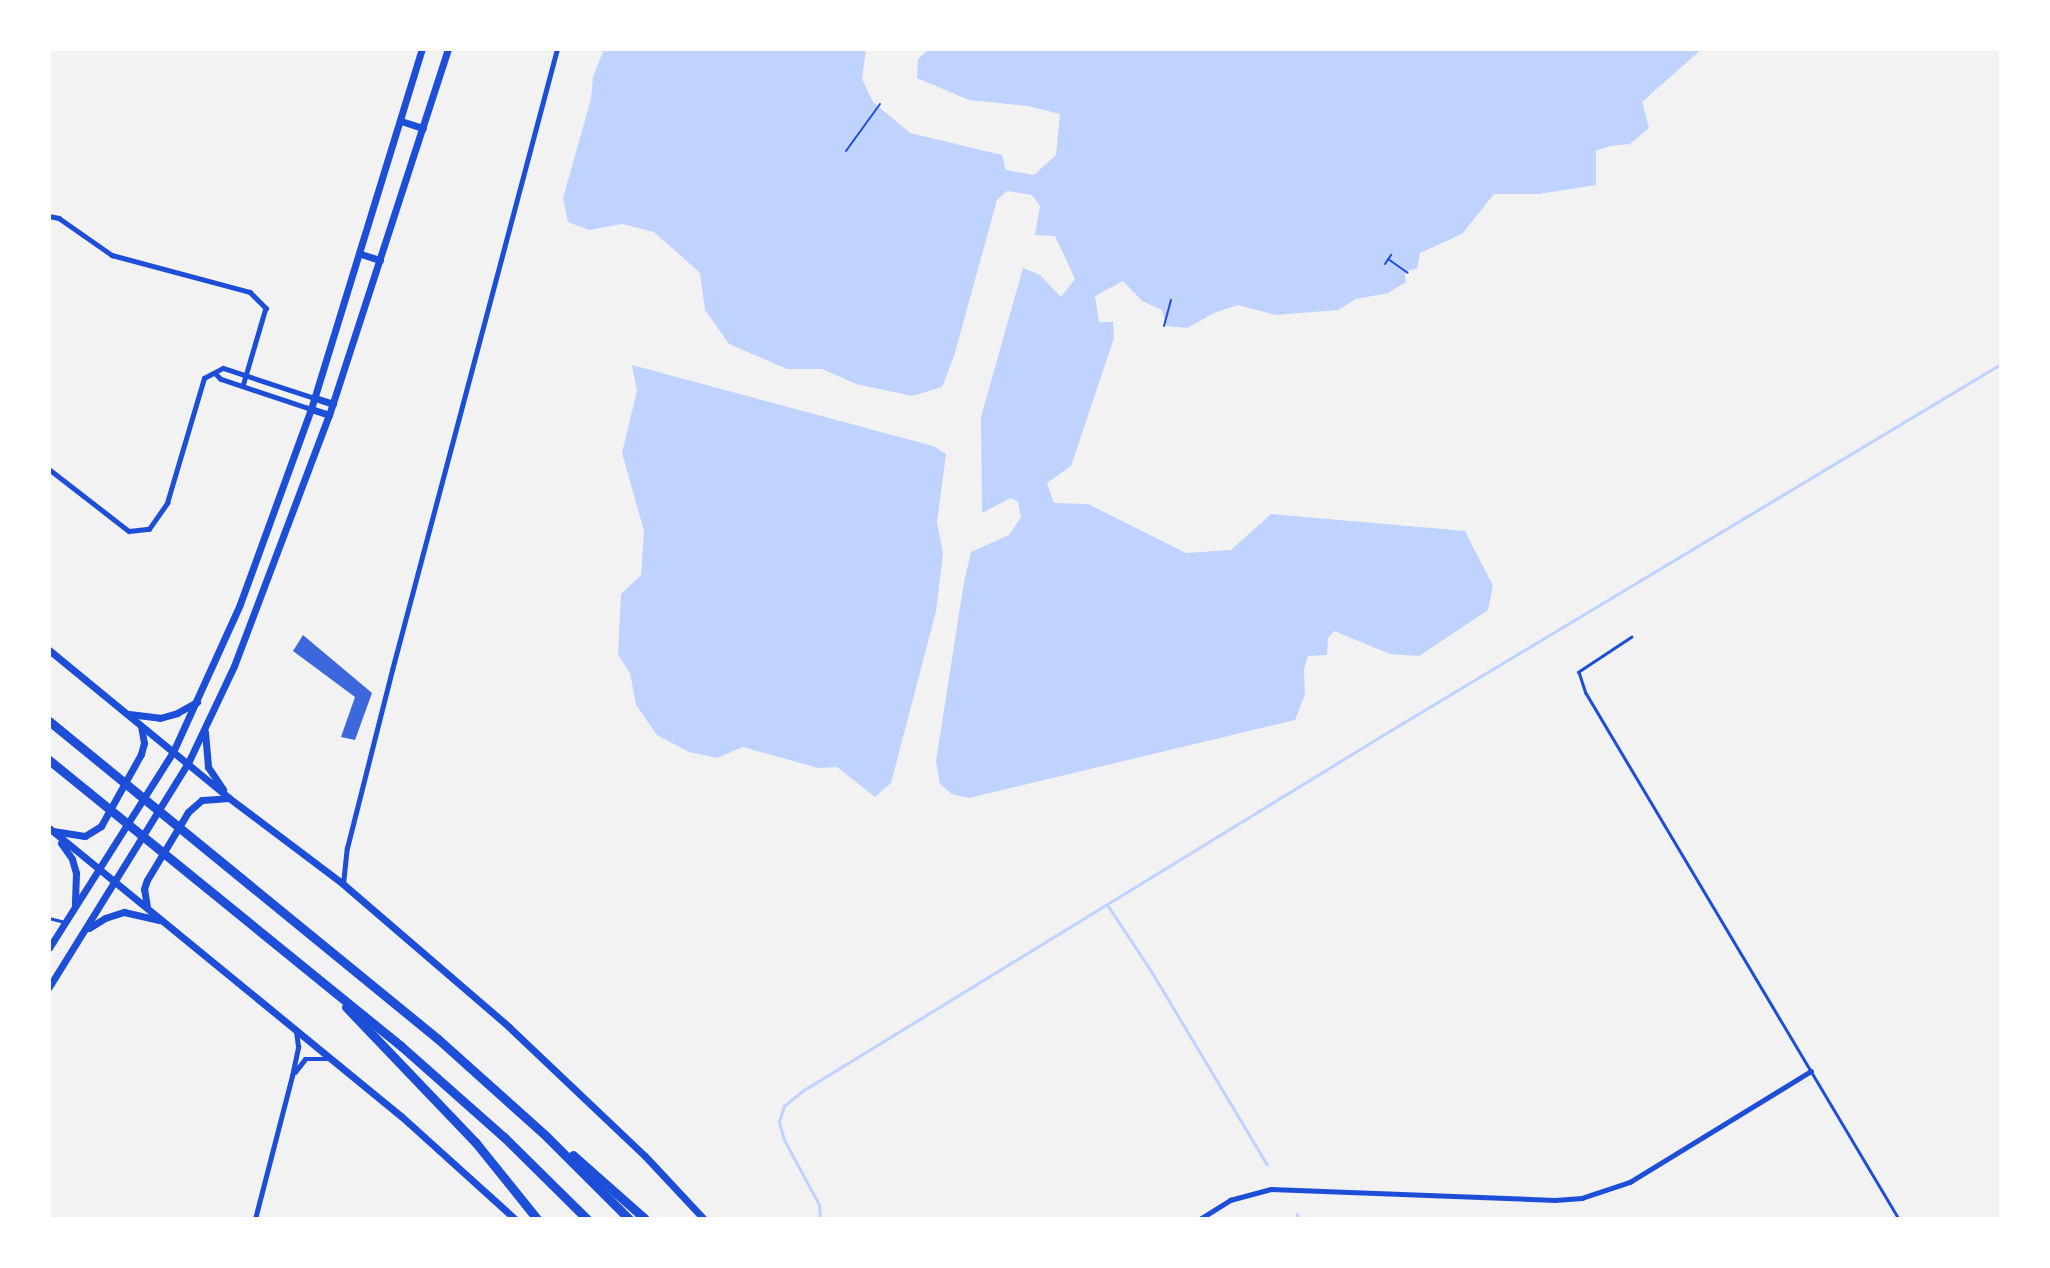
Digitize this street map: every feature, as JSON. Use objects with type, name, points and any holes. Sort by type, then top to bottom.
[{"type":"highway","points":[[49,721],[387,995],[645,1219]]},
{"type":"highway","points":[[49,760],[314,974],[504,1137],[587,1219]]},
{"type":"highway","points":[[314,974],[476,1143],[537,1219]]},
{"type":"highway","points":[[491,1085],[629,1219]]},
{"type":"main road","points":[[49,948],[173,752],[198,701],[218,647],[240,604],[315,398],[422,49]]},
{"type":"main road","points":[[49,988],[188,763],[257,611],[333,404],[448,49]]},
{"type":"main road","points":[[401,121],[422,128]]},
{"type":"main road","points":[[361,254],[380,260]]},
{"type":"main road","points":[[315,398],[333,404]]},
{"type":"main road","points":[[311,409],[329,415]]},
{"type":"main road","points":[[240,604],[257,611]]},
{"type":"main road","points":[[49,650],[229,798],[343,884],[509,1027],[645,1156],[704,1219]]},
{"type":"main road","points":[[128,714],[160,718],[177,713],[198,701]]},
{"type":"main road","points":[[51,830],[85,836],[101,826],[141,754],[144,743],[141,725]]},
{"type":"main road","points":[[205,728],[208,767],[229,798]]},
{"type":"main road","points":[[147,907],[144,889],[147,880],[188,812],[202,800],[229,798]]},
{"type":"main road","points":[[51,830],[458,1165],[514,1219]]},
{"type":"main road","points":[[51,830],[72,859],[76,873],[74,908]]},
{"type":"main road","points":[[85,931],[105,918],[124,912],[166,923]]},
{"type":"street","points":[[343,884],[347,848],[392,670],[557,49]]},
{"type":"street","points":[[49,216],[59,218],[112,256],[250,292],[266,309],[243,386]]},
{"type":"street","points":[[49,470],[129,531],[149,529],[167,503],[204,378],[223,368],[315,398]]},
{"type":"street","points":[[215,373],[222,379],[311,409]]},
{"type":"street","points":[[255,1219],[292,1076],[298,1047],[296,1031]]},
{"type":"street","points":[[292,1076],[305,1059],[332,1060]]},
{"type":"street","points":[[1199,1219],[1230,1200],[1271,1189],[1555,1200],[1582,1198],[1630,1182],[1811,1071]]},
{"type":"lane","points":[[1632,637],[1579,672],[1586,693],[1899,1219]]},
{"type":"lane","points":[[49,918],[65,922]]},
{"type":"path","points":[[846,151],[880,104]]},
{"type":"path","points":[[1385,264],[1391,255]]},
{"type":"path","points":[[1388,260],[1408,273]]},
{"type":"path","points":[[1164,326],[1171,300]]},
{"type":"water","points":[[604,49],[866,49],[862,79],[873,102],[910,133],[1002,155],[1006,170],[1034,175],[1056,155],[1060,114],[1027,106],[969,100],[917,78],[918,59],[929,49],[1702,49],[1642,102],[1649,128],[1630,144],[1596,151],[1596,185],[1539,194],[1494,194],[1462,234],[1420,253],[1417,269],[1409,270],[1405,275],[1406,282],[1388,293],[1356,299],[1338,310],[1276,315],[1238,305],[1214,313],[1187,328],[1166,326],[1162,310],[1142,301],[1123,281],[1095,296],[1099,322],[1113,322],[1114,338],[1071,466],[1047,483],[1054,503],[1088,504],[1186,553],[1231,550],[1271,514],[1465,531],[1493,586],[1488,610],[1419,656],[1390,654],[1334,631],[1328,638],[1327,655],[1308,656],[1304,669],[1305,694],[1295,720],[969,798],[952,794],[940,784],[936,761],[964,582],[971,552],[1009,535],[1021,517],[1018,502],[1011,498],[982,513],[981,417],[1023,268],[1040,275],[1061,297],[1075,279],[1055,236],[1035,235],[1040,206],[1032,195],[1007,191],[997,200],[954,356],[942,387],[912,396],[856,384],[822,369],[787,369],[729,344],[705,310],[700,273],[654,232],[622,224],[589,230],[568,222],[563,198],[591,99],[593,77]]},
{"type":"water","points":[[632,365],[933,446],[946,454],[937,522],[943,553],[936,611],[891,783],[875,797],[837,767],[818,768],[743,747],[717,758],[689,752],[657,735],[636,705],[630,673],[618,655],[621,594],[641,575],[644,531],[622,453],[637,391]]},
{"type":"building","points":[[303,635],[372,693],[355,740],[341,737],[355,697],[293,651]]},
{"type":"waterway","points":[[820,1219],[819,1205],[784,1140],[779,1122],[784,1106],[804,1090],[1383,735],[2001,364]]},
{"type":"waterway","points":[[1107,904],[1152,972],[1267,1164]]},
{"type":"waterway","points":[[1297,1214],[1300,1219]]}]
